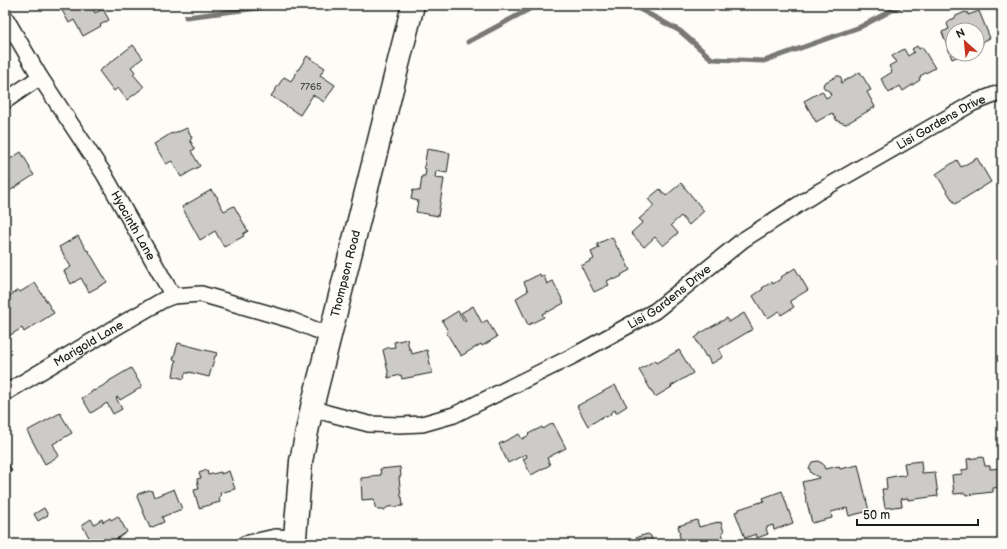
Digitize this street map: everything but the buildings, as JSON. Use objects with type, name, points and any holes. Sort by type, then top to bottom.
[{"type":"street","name":"Thompson Road","points":[[295,541],[301,461],[312,407],[413,5]]},
{"type":"street","name":"Hyacinth Lane","points":[[5,17],[40,77],[104,174],[173,296]]},
{"type":"street","points":[[5,101],[40,77]]},
{"type":"street","name":"Lisi Gardens Drive","points":[[312,407],[327,413],[369,424],[422,424],[454,415],[575,355],[655,311],[743,240],[818,192],[973,103],[1002,92]]},
{"type":"street","points":[[173,296],[201,294],[291,320],[330,336]]},
{"type":"street","name":"Marigold Lane","points":[[5,393],[163,300],[173,296]]},
{"type":"street","points":[[244,544],[275,537],[295,541]]},
{"type":"waterway","points":[[186,17],[283,5]]},
{"type":"waterway","points":[[468,42],[537,5]]},
{"type":"waterway","points":[[632,5],[680,31],[712,59],[764,61],[860,27],[902,5]]}]
